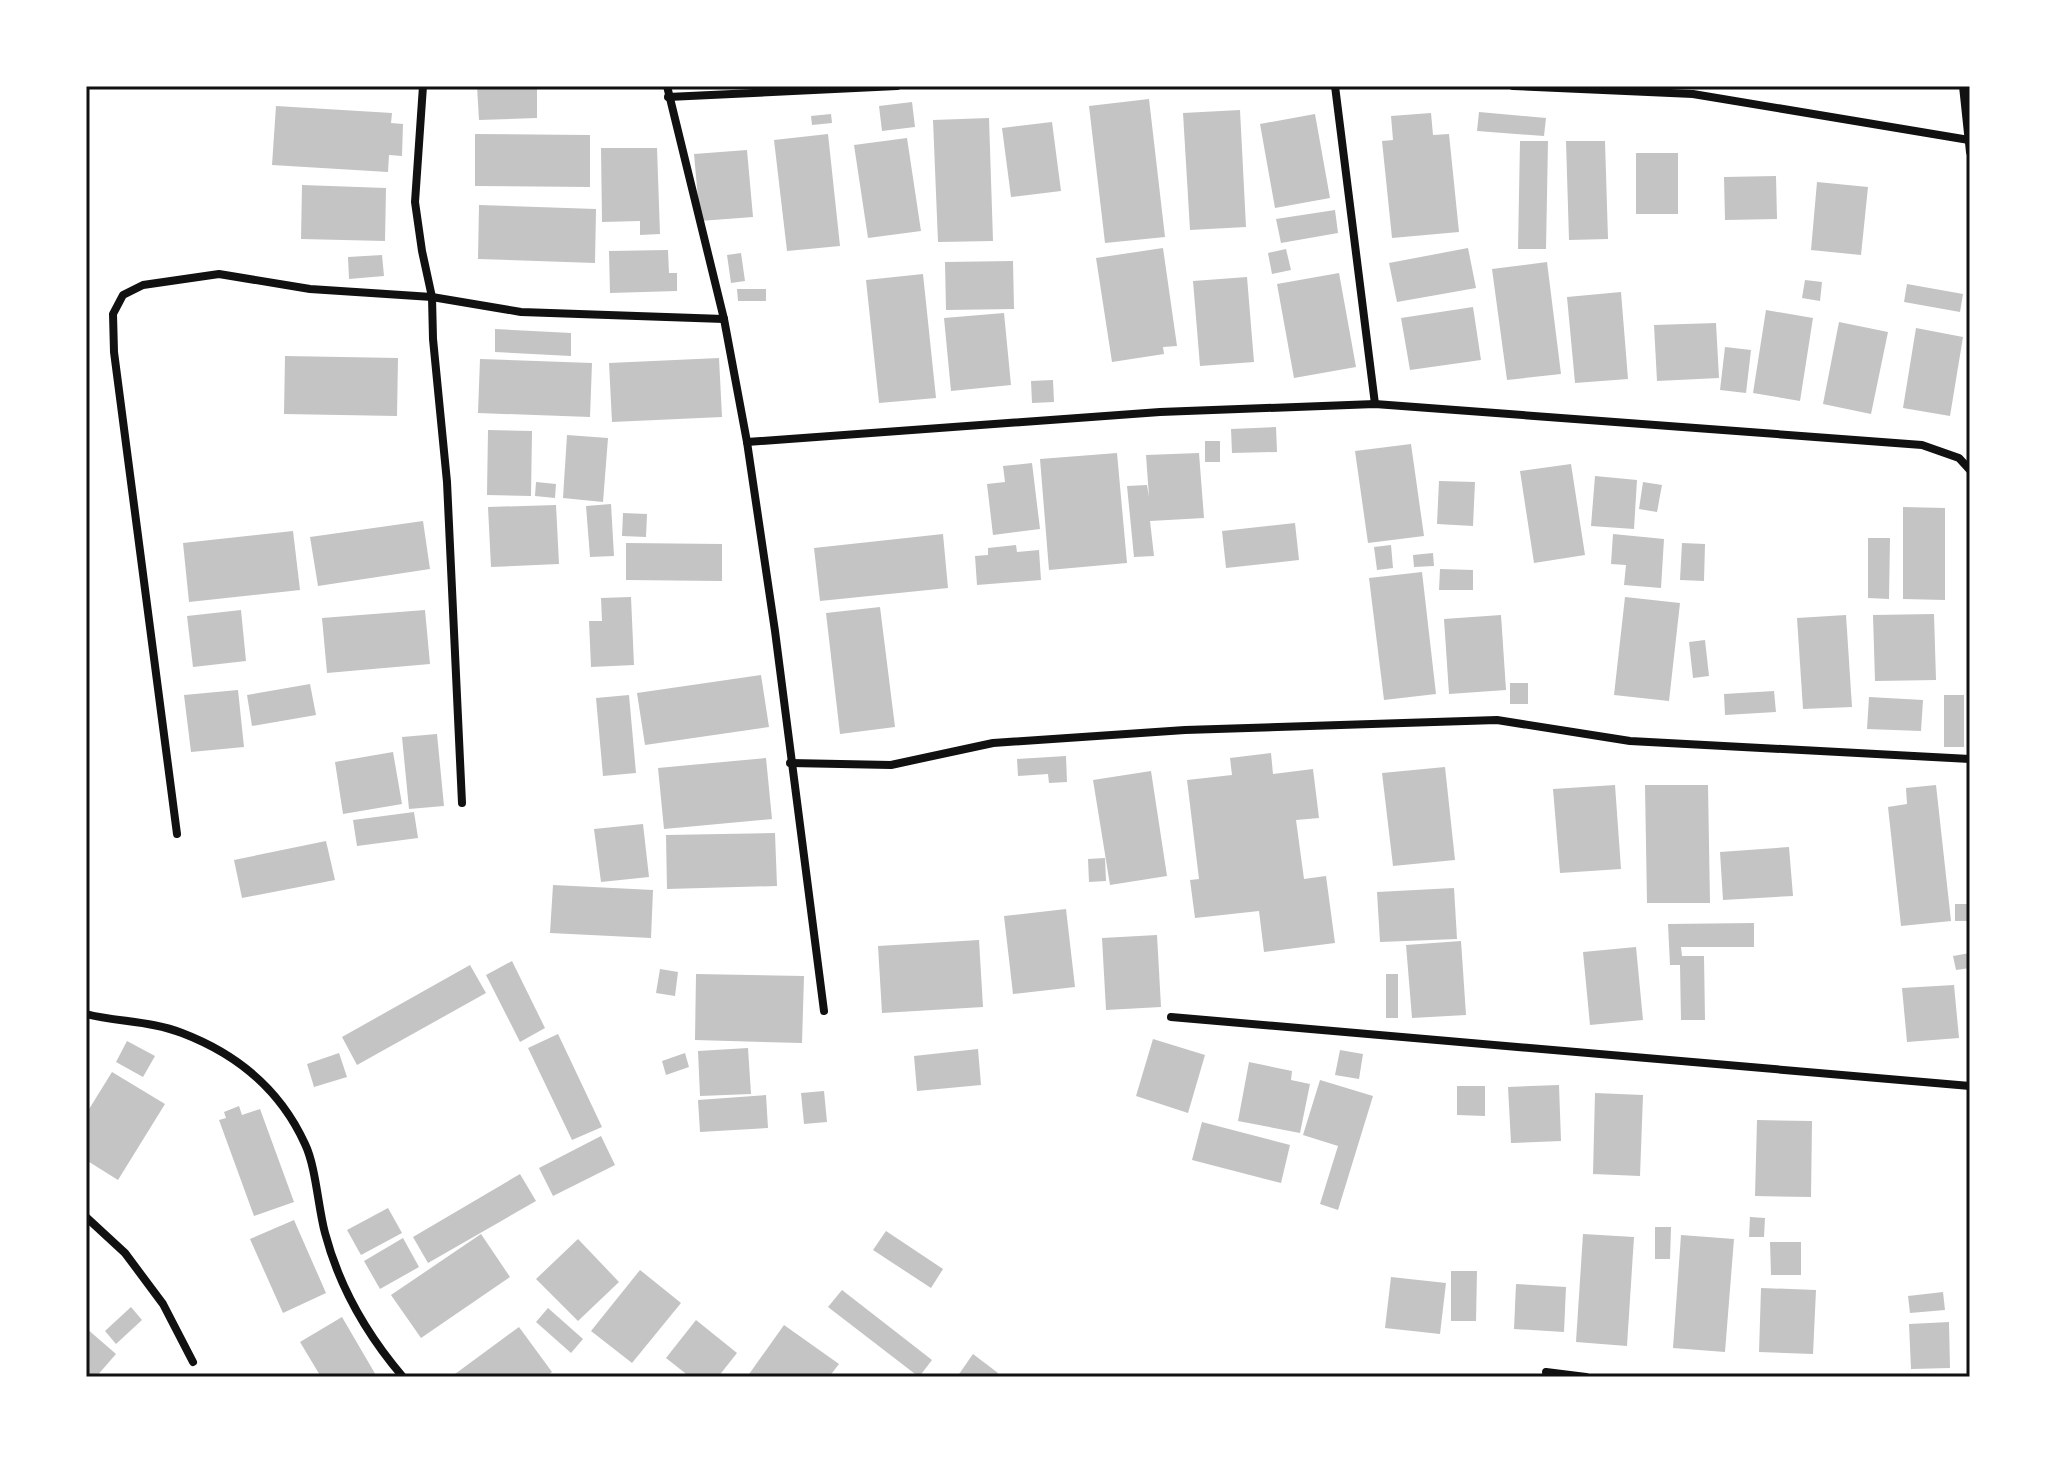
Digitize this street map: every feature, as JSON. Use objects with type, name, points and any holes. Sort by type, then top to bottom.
[{"type":"street","points":[[423,86],[415,202],[432,297],[447,482],[462,803]]},
{"type":"street","points":[[667,86],[724,319],[747,442],[775,631],[824,1011]]},
{"type":"street","points":[[668,97],[897,86]]},
{"type":"street","points":[[1335,86],[1375,404]]},
{"type":"street","points":[[1513,86],[1693,94],[1969,140]]},
{"type":"street","points":[[1963,86],[1970,152]]},
{"type":"street","points":[[177,834],[114,352],[113,314],[123,295],[143,285],[219,274],[310,289],[432,297],[521,312],[724,319]]},
{"type":"street","points":[[747,442],[1160,412],[1375,404],[1922,445],[1959,458],[1970,470]]},
{"type":"street","points":[[790,763],[891,765],[993,743],[1185,730],[1497,720],[1630,741],[1970,759]]},
{"type":"street","points":[[86,1014],[179,1031],[234,1057],[274,1094],[306,1146],[325,1235],[349,1296],[380,1350],[403,1377]]},
{"type":"street","points":[[1171,1017],[1970,1086]]},
{"type":"street","points":[[86,1217],[125,1253],[144,1278],[163,1304],[193,1362]]},
{"type":"street","points":[[1546,1372],[1586,1377]]},
{"type":"building","points":[[477,86],[537,86],[537,118],[479,120]]},
{"type":"building","points":[[1149,99],[1165,237],[1105,243],[1089,106]]},
{"type":"building","points":[[912,102],[915,127],[882,131],[879,106]]},
{"type":"building","points":[[276,106],[392,113],[391,123],[403,124],[402,156],[389,155],[388,172],[272,165]]},
{"type":"building","points":[[1240,110],[1246,227],[1190,230],[1183,113]]},
{"type":"building","points":[[1479,112],[1546,118],[1544,136],[1477,131]]},
{"type":"building","points":[[1431,113],[1433,135],[1449,134],[1459,232],[1392,238],[1382,141],[1393,140],[1391,116]]},
{"type":"building","points":[[831,114],[832,123],[812,125],[811,116]]},
{"type":"building","points":[[1315,114],[1330,198],[1275,208],[1260,124]]},
{"type":"building","points":[[989,118],[993,241],[938,242],[933,120]]},
{"type":"building","points":[[1052,122],[1061,191],[1011,197],[1002,128]]},
{"type":"building","points":[[475,134],[590,135],[590,187],[475,186]]},
{"type":"building","points":[[828,134],[840,246],[787,251],[774,140]]},
{"type":"building","points":[[907,138],[921,231],[868,238],[854,145]]},
{"type":"building","points":[[1520,141],[1548,141],[1546,249],[1518,249]]},
{"type":"building","points":[[1566,141],[1605,141],[1608,239],[1569,240]]},
{"type":"building","points":[[601,148],[657,148],[660,234],[640,235],[640,221],[602,222]]},
{"type":"building","points":[[747,150],[753,217],[700,221],[694,154]]},
{"type":"building","points":[[1636,153],[1678,153],[1678,214],[1636,214]]},
{"type":"building","points":[[1776,176],[1777,219],[1725,220],[1724,177]]},
{"type":"building","points":[[1817,182],[1868,187],[1861,255],[1811,250]]},
{"type":"building","points":[[302,185],[386,188],[385,241],[301,239]]},
{"type":"building","points":[[479,205],[596,209],[595,263],[478,259]]},
{"type":"building","points":[[1335,210],[1338,233],[1281,243],[1276,219]]},
{"type":"building","points":[[1163,248],[1177,346],[1163,347],[1164,354],[1112,362],[1096,258]]},
{"type":"building","points":[[1468,248],[1476,288],[1397,302],[1389,263]]},
{"type":"building","points":[[1286,249],[1291,270],[1272,274],[1268,253]]},
{"type":"building","points":[[668,250],[669,273],[677,273],[677,291],[610,293],[609,251]]},
{"type":"building","points":[[741,253],[745,281],[731,283],[727,255]]},
{"type":"building","points":[[382,255],[384,276],[349,279],[348,257]]},
{"type":"building","points":[[1013,261],[1014,309],[946,310],[945,262]]},
{"type":"building","points":[[1547,262],[1561,374],[1507,380],[1492,269]]},
{"type":"building","points":[[1339,273],[1356,367],[1294,378],[1277,284]]},
{"type":"building","points":[[923,274],[936,398],[879,403],[866,280]]},
{"type":"building","points":[[1247,277],[1254,362],[1200,366],[1193,281]]},
{"type":"building","points":[[1805,280],[1822,282],[1820,301],[1802,298]]},
{"type":"building","points":[[1907,284],[1963,294],[1960,312],[1904,302]]},
{"type":"building","points":[[737,289],[766,289],[766,301],[738,301]]},
{"type":"building","points":[[1621,292],[1628,379],[1575,383],[1567,297]]},
{"type":"building","points":[[1473,307],[1481,360],[1410,370],[1401,318]]},
{"type":"building","points":[[1766,310],[1813,318],[1800,401],[1753,393]]},
{"type":"building","points":[[1004,313],[1011,385],[951,391],[944,318]]},
{"type":"building","points":[[1839,322],[1888,332],[1871,414],[1823,404]]},
{"type":"building","points":[[1716,323],[1719,378],[1657,381],[1654,325]]},
{"type":"building","points":[[1916,328],[1963,337],[1950,416],[1903,408]]},
{"type":"building","points":[[495,329],[571,333],[571,356],[495,352]]},
{"type":"building","points":[[1725,347],[1751,350],[1746,393],[1720,390]]},
{"type":"building","points":[[285,356],[398,358],[397,416],[284,414]]},
{"type":"building","points":[[719,358],[722,417],[612,422],[609,363]]},
{"type":"building","points":[[480,359],[592,363],[590,417],[478,413]]},
{"type":"building","points":[[1053,380],[1054,402],[1032,403],[1031,381]]},
{"type":"building","points":[[1276,427],[1277,452],[1232,453],[1231,429]]},
{"type":"building","points":[[488,430],[532,431],[531,496],[487,495]]},
{"type":"building","points":[[567,435],[608,438],[603,502],[563,498]]},
{"type":"building","points":[[1205,441],[1220,441],[1220,462],[1205,462]]},
{"type":"building","points":[[1411,444],[1424,536],[1368,543],[1355,451]]},
{"type":"building","points":[[1117,453],[1127,563],[1049,570],[1040,459]]},
{"type":"building","points":[[1199,453],[1204,518],[1150,521],[1154,556],[1134,557],[1127,486],[1147,485],[1149,497],[1146,455]]},
{"type":"building","points":[[1032,463],[1040,529],[993,535],[987,484],[1005,482],[1003,466]]},
{"type":"building","points":[[1571,464],[1585,555],[1534,563],[1520,471]]},
{"type":"building","points":[[1595,476],[1637,480],[1634,529],[1591,526]]},
{"type":"building","points":[[1439,481],[1475,482],[1473,526],[1437,524]]},
{"type":"building","points":[[536,482],[556,484],[555,498],[535,496]]},
{"type":"building","points":[[1643,482],[1662,485],[1657,512],[1639,509]]},
{"type":"building","points":[[611,504],[614,556],[590,557],[586,506]]},
{"type":"building","points":[[556,505],[559,564],[491,567],[488,507]]},
{"type":"building","points":[[1903,507],[1945,508],[1945,600],[1903,599]]},
{"type":"building","points":[[623,513],[647,514],[646,537],[622,536]]},
{"type":"building","points":[[423,521],[430,569],[318,586],[310,537]]},
{"type":"building","points":[[1295,523],[1299,560],[1226,568],[1222,531]]},
{"type":"building","points":[[293,531],[300,590],[189,602],[183,543]]},
{"type":"building","points":[[943,534],[948,588],[820,601],[814,548]]},
{"type":"building","points":[[1613,534],[1664,539],[1661,588],[1624,585],[1626,565],[1611,564]]},
{"type":"building","points":[[1868,538],[1890,538],[1889,599],[1868,598]]},
{"type":"building","points":[[626,543],[722,544],[722,581],[626,580]]},
{"type":"building","points":[[1682,543],[1705,544],[1704,581],[1680,580]]},
{"type":"building","points":[[1016,545],[1017,552],[1039,550],[1041,580],[977,585],[975,556],[988,555],[988,548]]},
{"type":"building","points":[[1391,545],[1393,568],[1377,570],[1374,547]]},
{"type":"building","points":[[1433,553],[1434,566],[1414,567],[1413,555]]},
{"type":"building","points":[[1440,569],[1473,570],[1473,590],[1439,590]]},
{"type":"building","points":[[1422,572],[1436,694],[1384,700],[1369,578]]},
{"type":"building","points":[[631,597],[634,665],[591,667],[589,621],[602,621],[601,598]]},
{"type":"building","points":[[1625,597],[1680,603],[1669,701],[1614,695]]},
{"type":"building","points":[[880,607],[895,727],[840,734],[826,613]]},
{"type":"building","points":[[241,610],[246,661],[193,667],[187,616]]},
{"type":"building","points":[[425,610],[430,664],[327,673],[322,618]]},
{"type":"building","points":[[1934,614],[1936,680],[1875,681],[1873,615]]},
{"type":"building","points":[[1501,615],[1506,690],[1449,694],[1444,619]]},
{"type":"building","points":[[1846,615],[1852,707],[1803,709],[1797,618]]},
{"type":"building","points":[[1705,640],[1709,676],[1693,678],[1689,642]]},
{"type":"building","points":[[761,675],[769,727],[645,745],[637,693]]},
{"type":"building","points":[[1510,683],[1528,683],[1528,704],[1510,704]]},
{"type":"building","points":[[310,684],[316,715],[252,726],[247,695]]},
{"type":"building","points":[[238,690],[244,747],[191,752],[184,695]]},
{"type":"building","points":[[1774,691],[1776,712],[1725,715],[1724,694]]},
{"type":"building","points":[[629,695],[636,773],[603,776],[596,698]]},
{"type":"building","points":[[1944,695],[1964,695],[1964,747],[1944,747]]},
{"type":"building","points":[[1869,697],[1923,700],[1921,731],[1867,729]]},
{"type":"building","points":[[437,734],[444,806],[409,809],[402,737]]},
{"type":"building","points":[[393,752],[402,804],[343,814],[335,762]]},
{"type":"building","points":[[1271,753],[1273,774],[1313,769],[1319,818],[1296,820],[1304,879],[1326,876],[1335,943],[1264,952],[1259,911],[1195,918],[1190,880],[1199,879],[1187,780],[1232,775],[1230,758]]},
{"type":"building","points":[[1066,756],[1067,782],[1049,783],[1048,774],[1018,776],[1017,759]]},
{"type":"building","points":[[766,758],[772,819],[664,829],[658,768]]},
{"type":"building","points":[[1445,767],[1455,860],[1393,866],[1382,773]]},
{"type":"building","points":[[1151,771],[1167,876],[1110,885],[1093,780]]},
{"type":"building","points":[[1615,785],[1621,869],[1560,873],[1553,789]]},
{"type":"building","points":[[1645,785],[1708,785],[1710,903],[1647,903]]},
{"type":"building","points":[[1936,785],[1951,921],[1901,926],[1888,807],[1907,804],[1906,788]]},
{"type":"building","points":[[414,812],[418,838],[357,846],[353,820]]},
{"type":"building","points":[[643,824],[649,877],[601,882],[594,829]]},
{"type":"building","points":[[775,833],[777,886],[667,889],[666,835]]},
{"type":"building","points":[[326,841],[335,880],[242,898],[234,860]]},
{"type":"building","points":[[1789,847],[1793,896],[1723,900],[1720,852]]},
{"type":"building","points":[[1105,858],[1106,881],[1089,882],[1088,859]]},
{"type":"building","points":[[553,885],[653,890],[651,938],[550,933]]},
{"type":"building","points":[[1454,888],[1457,939],[1380,942],[1377,892]]},
{"type":"building","points":[[1955,904],[1970,904],[1970,921],[1955,921]]},
{"type":"building","points":[[1066,909],[1075,987],[1013,994],[1004,916]]},
{"type":"building","points":[[1754,923],[1754,947],[1681,947],[1682,956],[1704,956],[1705,1020],[1681,1020],[1680,965],[1670,965],[1668,924]]},
{"type":"building","points":[[1157,935],[1161,1007],[1106,1010],[1102,938]]},
{"type":"building","points":[[979,940],[983,1007],[882,1013],[878,946]]},
{"type":"building","points":[[1461,941],[1466,1015],[1412,1018],[1406,945]]},
{"type":"building","points":[[1636,947],[1643,1020],[1590,1025],[1583,952]]},
{"type":"building","points":[[1970,953],[1970,968],[1956,970],[1953,956]]},
{"type":"building","points":[[512,961],[545,1028],[520,1042],[486,975]]},
{"type":"building","points":[[470,965],[486,993],[357,1065],[342,1037]]},
{"type":"building","points":[[660,969],[678,972],[675,996],[656,993]]},
{"type":"building","points":[[696,974],[804,976],[802,1043],[695,1040]]},
{"type":"building","points":[[1386,974],[1398,974],[1398,1018],[1386,1018]]},
{"type":"building","points":[[1954,985],[1959,1038],[1907,1042],[1902,988]]},
{"type":"building","points":[[558,1034],[602,1127],[572,1140],[528,1048]]},
{"type":"building","points":[[1153,1039],[1205,1055],[1188,1113],[1136,1096]]},
{"type":"building","points":[[127,1041],[155,1056],[143,1077],[116,1062]]},
{"type":"building","points":[[748,1048],[751,1094],[700,1096],[698,1051]]},
{"type":"building","points":[[978,1049],[981,1085],[917,1091],[914,1056]]},
{"type":"building","points":[[1340,1050],[1363,1054],[1359,1079],[1335,1075]]},
{"type":"building","points":[[339,1053],[347,1077],[314,1087],[307,1064]]},
{"type":"building","points":[[685,1053],[689,1067],[666,1075],[662,1061]]},
{"type":"building","points":[[1249,1062],[1292,1071],[1291,1080],[1310,1084],[1300,1133],[1238,1121]]},
{"type":"building","points":[[112,1072],[165,1104],[118,1180],[86,1160],[86,1114]]},
{"type":"building","points":[[1320,1080],[1373,1096],[1338,1210],[1320,1204],[1338,1146],[1303,1135]]},
{"type":"building","points":[[1559,1085],[1561,1141],[1511,1143],[1508,1087]]},
{"type":"building","points":[[1457,1086],[1485,1086],[1485,1116],[1457,1115]]},
{"type":"building","points":[[824,1091],[827,1122],[804,1124],[801,1093]]},
{"type":"building","points":[[1595,1093],[1643,1095],[1640,1176],[1593,1174]]},
{"type":"building","points":[[766,1095],[768,1128],[700,1132],[698,1100]]},
{"type":"building","points":[[239,1106],[242,1115],[260,1109],[294,1202],[254,1216],[219,1120],[226,1118],[224,1112]]},
{"type":"building","points":[[1757,1120],[1812,1121],[1811,1197],[1755,1196]]},
{"type":"building","points":[[1202,1122],[1290,1145],[1281,1183],[1192,1160]]},
{"type":"building","points":[[601,1136],[615,1165],[553,1196],[539,1168]]},
{"type":"building","points":[[520,1174],[536,1201],[428,1263],[413,1237]]},
{"type":"building","points":[[388,1208],[402,1233],[361,1255],[347,1230]]},
{"type":"building","points":[[1750,1217],[1765,1218],[1764,1237],[1749,1237]]},
{"type":"building","points":[[294,1220],[326,1293],[283,1313],[250,1239]]},
{"type":"building","points":[[1655,1227],[1671,1227],[1670,1259],[1655,1259]]},
{"type":"building","points":[[886,1231],[943,1269],[931,1288],[873,1250]]},
{"type":"building","points":[[481,1234],[510,1277],[421,1338],[391,1295]]},
{"type":"building","points":[[1583,1234],[1634,1237],[1627,1346],[1576,1342]]},
{"type":"building","points":[[1681,1235],[1734,1239],[1725,1352],[1673,1348]]},
{"type":"building","points":[[403,1238],[419,1267],[380,1289],[364,1261]]},
{"type":"building","points":[[578,1239],[619,1282],[578,1321],[536,1279]]},
{"type":"building","points":[[1770,1242],[1801,1242],[1801,1275],[1771,1275]]},
{"type":"building","points":[[640,1270],[681,1303],[632,1363],[591,1331]]},
{"type":"building","points":[[1451,1271],[1477,1271],[1476,1321],[1451,1321]]},
{"type":"building","points":[[1391,1277],[1446,1283],[1440,1334],[1385,1328]]},
{"type":"building","points":[[1516,1284],[1566,1287],[1564,1332],[1514,1329]]},
{"type":"building","points":[[1761,1288],[1816,1290],[1813,1354],[1759,1352]]},
{"type":"building","points":[[842,1290],[932,1360],[919,1377],[828,1307]]},
{"type":"building","points":[[1943,1292],[1945,1310],[1910,1313],[1908,1296]]},
{"type":"building","points":[[131,1307],[142,1320],[116,1344],[105,1331]]},
{"type":"building","points":[[548,1308],[583,1339],[571,1353],[536,1322]]},
{"type":"building","points":[[342,1317],[377,1377],[321,1377],[300,1342]]},
{"type":"building","points":[[696,1320],[737,1353],[718,1377],[690,1377],[666,1358]]},
{"type":"building","points":[[1949,1322],[1950,1368],[1911,1369],[1909,1324]]},
{"type":"building","points":[[784,1325],[839,1364],[829,1377],[747,1377]]},
{"type":"building","points":[[519,1327],[552,1372],[546,1377],[457,1377],[455,1374]]},
{"type":"building","points":[[86,1328],[116,1354],[96,1377],[86,1377]]},
{"type":"building","points":[[973,1354],[998,1373],[995,1377],[957,1377]]}]
